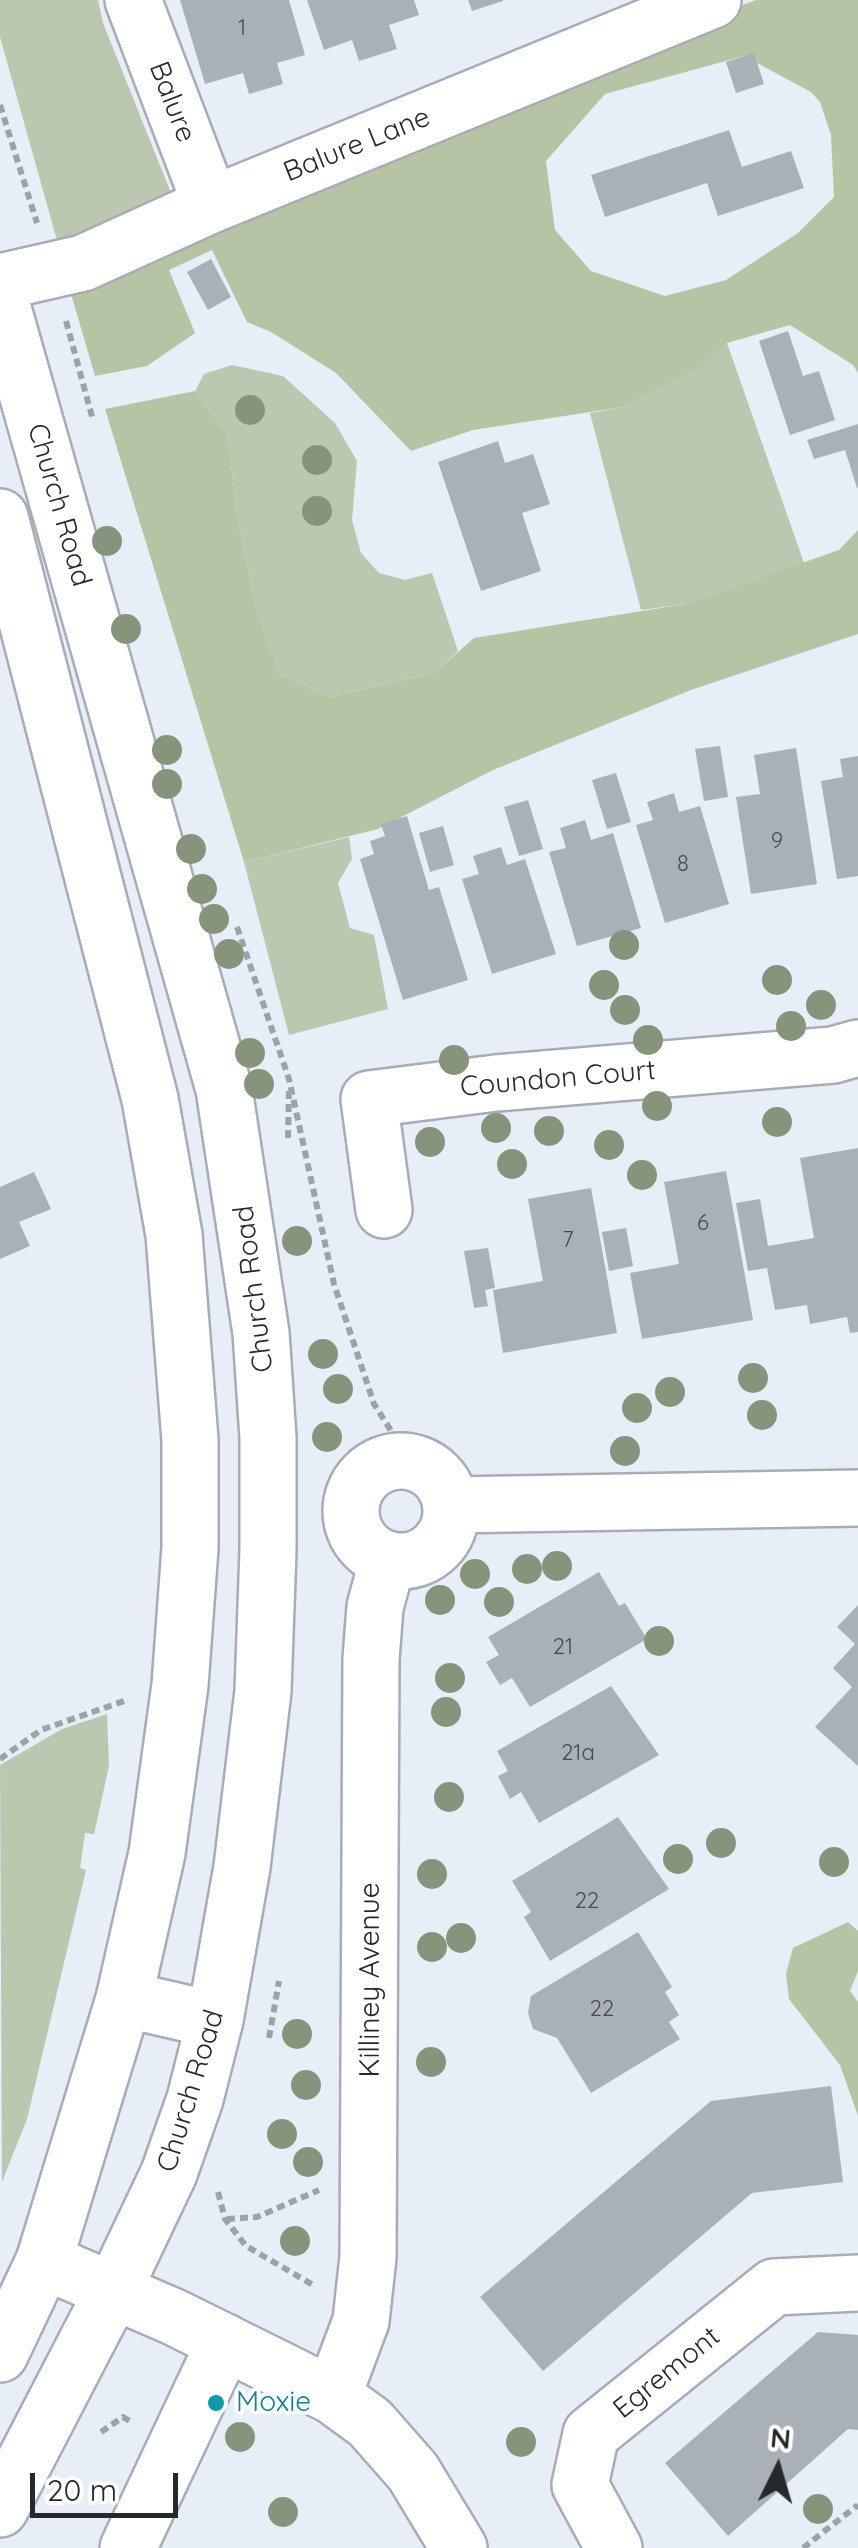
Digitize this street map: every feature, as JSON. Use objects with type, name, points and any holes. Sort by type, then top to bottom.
[{"type":"main road","name":"Balure","points":[[133,0],[211,205]]},
{"type":"main road","name":"Balure Lane","points":[[0,282],[82,263],[211,205],[713,0]]},
{"type":"main road","name":"Church Road","points":[[0,298],[224,1089],[262,1332],[268,1438],[263,1691],[242,1866],[214,2020],[174,2157],[113,2290],[0,2509]]},
{"type":"main road","points":[[0,517],[150,1099],[174,1235],[184,1335],[190,1548],[180,1685],[157,1852],[124,2000],[44,2261],[0,2354]]},
{"type":"main road","name":"Coundon Court","points":[[384,1210],[369,1099],[496,1083],[833,1055],[858,1048]]},
{"type":"main road","points":[[411,1462],[438,1477],[451,1506],[451,1521],[436,1548],[407,1561],[388,1559],[365,1545],[356,1532],[352,1502],[358,1486],[380,1466],[411,1462]]},
{"type":"main road","points":[[451,1506],[858,1498]]},
{"type":"main road","name":"Killiney Avenue","points":[[333,2396],[361,2321],[371,2157],[371,1659],[374,1608],[388,1559]]},
{"type":"main road","points":[[124,2000],[214,2020]]},
{"type":"main road","points":[[44,2261],[226,2342],[333,2396],[370,2422],[414,2472],[459,2548]]},
{"type":"main road","name":"Egremont","points":[[614,2548],[580,2484],[591,2434],[774,2287],[858,2282]]},
{"type":"main road","points":[[128,2548],[226,2342]]},
{"type":"path","points":[[290,1079],[334,1284],[374,1404],[411,1462]]},
{"type":"path","points":[[0,1759],[40,1730],[132,1697]]},
{"type":"path","points":[[225,2219],[256,2217],[273,2210],[322,2189],[338,2160],[371,2157]]},
{"type":"path","points":[[218,2191],[225,2219],[246,2246],[316,2287],[362,2304]]},
{"type":"path","points":[[803,2548],[858,2506]]},
{"type":"green space","points":[[0,0],[98,0],[103,23],[175,203],[58,244],[0,37]]},
{"type":"green space","points":[[756,0],[858,0],[858,373],[853,365],[790,325],[727,343],[699,369],[623,407],[473,430],[411,451],[336,373],[271,332],[247,322],[212,250],[169,270],[195,333],[147,366],[95,376],[67,280],[604,57]],"holes":[[[744,56],[811,92],[820,102],[831,135],[834,197],[798,233],[726,280],[665,296],[591,271],[555,230],[546,161],[605,94]]]},
{"type":"green space","points":[[727,343],[804,563],[686,604],[641,610],[590,413],[623,407],[699,369]]},
{"type":"green space","points":[[232,365],[283,376],[335,423],[357,461],[352,520],[361,553],[379,573],[405,580],[432,573],[458,651],[434,673],[330,697],[280,675],[256,608],[237,516],[228,436],[195,391],[204,374]]},
{"type":"green space","points":[[195,391],[228,436],[237,516],[256,608],[280,675],[330,697],[434,673],[474,638],[686,604],[839,550],[858,530],[858,634],[691,690],[493,770],[378,829],[244,862],[105,409]]},
{"type":"green space","points":[[349,837],[352,859],[338,883],[350,928],[374,935],[388,1009],[289,1035],[244,862]]},
{"type":"green space","points":[[107,1714],[109,1766],[94,1834],[85,1833],[80,1868],[86,1870],[27,2119],[2,2182],[0,1765],[62,1729]]},
{"type":"green space","points":[[848,1922],[858,1931],[858,1971],[850,1991],[858,2002],[858,2116],[840,2065],[789,1999],[786,1973],[793,1948]]},
{"type":"building","points":[[180,0],[289,0],[305,55],[277,63],[283,84],[249,94],[243,73],[205,84]]},
{"type":"building","points":[[307,0],[414,0],[419,15],[389,25],[397,49],[359,61],[352,40],[324,50]]},
{"type":"building","points":[[468,0],[503,0],[503,1],[472,11]]},
{"type":"building","points":[[754,53],[764,84],[736,93],[726,62]]},
{"type":"building","points":[[729,130],[742,167],[791,151],[804,188],[718,216],[707,183],[605,217],[591,175]]},
{"type":"building","points":[[211,259],[231,297],[208,310],[187,272]]},
{"type":"building","points":[[788,331],[803,376],[819,371],[835,420],[790,435],[759,341]]},
{"type":"building","points":[[858,424],[857,488],[845,450],[814,459],[807,440]]},
{"type":"building","points":[[498,441],[505,463],[533,454],[550,504],[522,513],[541,571],[481,591],[438,462]]},
{"type":"building","points":[[720,746],[728,797],[704,801],[695,749]]},
{"type":"building","points":[[796,748],[817,884],[751,894],[736,797],[760,794],[754,755]]},
{"type":"building","points":[[858,756],[858,876],[837,879],[821,781],[843,777],[840,759]]},
{"type":"building","points":[[616,773],[631,822],[607,829],[592,780]]},
{"type":"building","points":[[674,793],[679,812],[700,806],[729,904],[665,923],[636,825],[653,820],[647,802]]},
{"type":"building","points":[[528,800],[543,849],[519,856],[504,807]]},
{"type":"building","points":[[407,816],[429,890],[439,887],[468,980],[403,1000],[360,859],[374,854],[370,841],[385,836],[381,824]]},
{"type":"building","points":[[585,820],[591,840],[613,833],[641,928],[577,946],[549,852],[566,848],[560,828]]},
{"type":"building","points":[[443,826],[454,865],[430,872],[419,833]]},
{"type":"building","points":[[501,847],[507,865],[525,859],[556,954],[492,974],[462,879],[479,874],[473,856]]},
{"type":"building","points":[[858,1148],[858,1332],[850,1333],[847,1317],[810,1324],[807,1305],[775,1310],[767,1268],[748,1271],[736,1203],[760,1199],[768,1246],[814,1238],[800,1158]]},
{"type":"building","points":[[726,1171],[753,1320],[642,1339],[630,1273],[679,1264],[664,1182]]},
{"type":"building","points":[[34,1172],[51,1209],[19,1222],[30,1246],[0,1259],[0,1187]]},
{"type":"building","points":[[591,1188],[617,1333],[503,1353],[493,1290],[543,1281],[528,1199]]},
{"type":"building","points":[[626,1228],[633,1266],[609,1271],[602,1232]]},
{"type":"building","points":[[488,1248],[495,1288],[485,1290],[488,1306],[474,1308],[464,1251]]},
{"type":"building","points":[[599,1572],[619,1606],[625,1603],[647,1639],[530,1707],[512,1678],[500,1685],[486,1662],[499,1655],[488,1637]]},
{"type":"building","points":[[858,1605],[858,1766],[815,1727],[852,1687],[833,1668],[855,1644],[837,1627]]},
{"type":"building","points":[[611,1686],[659,1755],[539,1823],[521,1792],[510,1799],[498,1776],[508,1771],[497,1751]]},
{"type":"building","points":[[618,1817],[669,1889],[550,1961],[524,1917],[531,1912],[512,1881]]},
{"type":"building","points":[[638,1932],[672,1987],[665,1992],[679,2015],[669,2022],[680,2039],[591,2093],[557,2038],[533,2029],[528,2013],[531,1996]]},
{"type":"building","points":[[831,2086],[843,2182],[752,2193],[543,2371],[480,2297],[711,2101]]},
{"type":"building","points":[[818,2332],[858,2335],[858,2430],[848,2429],[728,2536],[665,2463]]},
{"type":"place","name":"Moxie","points":[[216,2403]]}]
